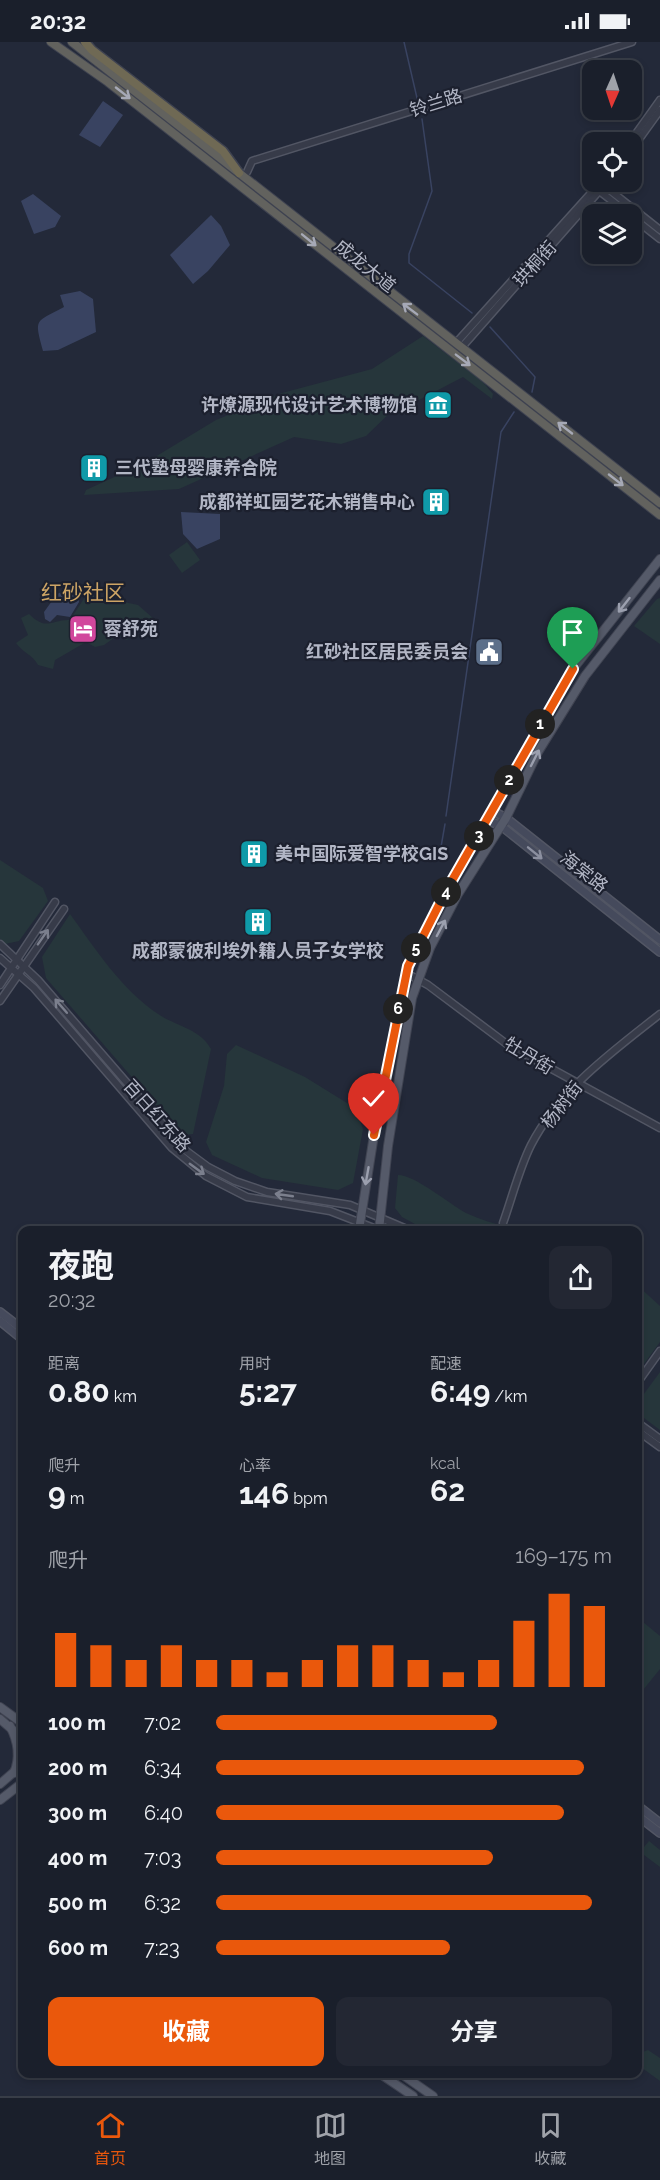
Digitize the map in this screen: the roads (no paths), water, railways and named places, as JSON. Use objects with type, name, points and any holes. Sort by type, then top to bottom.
[{"type":"highway","name":"成龙大道","points":[[51,42],[76,59],[660,515]]},
{"type":"highway","points":[[72,42],[92,50],[223,151],[243,173]]},
{"type":"highway","name":"成龙大道","points":[[243,173],[660,503]]},
{"type":"main road","points":[[360,1226],[406,973],[423,934],[533,736],[573,669],[660,559]]},
{"type":"main road","points":[[380,1226],[388,1146],[412,998],[430,948],[458,894],[506,818],[538,752],[585,676],[660,580]]},
{"type":"main road","name":"海棠路","points":[[493,811],[506,818],[660,940]]},
{"type":"main road","name":"海棠路","points":[[487,821],[500,825],[660,952]]},
{"type":"main road","points":[[0,1312],[18,1326]]},
{"type":"main road","points":[[0,1321],[18,1336]]},
{"type":"main road","points":[[0,1707],[18,1720]]},
{"type":"main road","points":[[12,1715],[18,1717]]},
{"type":"main road","points":[[0,1719],[18,1734]]},
{"type":"main road","points":[[10,1726],[18,1741],[17,1766],[14,1773]]},
{"type":"main road","points":[[0,1784],[18,1769]]},
{"type":"main road","points":[[0,1800],[18,1786]]},
{"type":"main road","points":[[642,1809],[660,1823]]},
{"type":"main road","points":[[642,1819],[660,1833]]},
{"type":"main road","points":[[386,2078],[413,2096]]},
{"type":"main road","points":[[406,2078],[433,2096]]},
{"type":"street","name":"铃兰路","points":[[243,173],[252,161],[632,42]]},
{"type":"street","points":[[76,59],[84,46]]},
{"type":"street","points":[[637,132],[660,100]]},
{"type":"street","points":[[642,136],[660,110]]},
{"type":"street","name":"珙桐街","points":[[459,345],[595,192]]},
{"type":"street","points":[[608,192],[619,204]]},
{"type":"street","points":[[610,192],[660,230]]},
{"type":"street","points":[[642,225],[660,239]]},
{"type":"street","points":[[0,985],[55,902]]},
{"type":"street","points":[[0,1001],[64,909]]},
{"type":"street","name":"百日红东路","points":[[0,944],[24,965],[185,1150],[208,1167],[235,1181],[267,1192],[332,1201],[362,1210],[400,1226]]},
{"type":"street","name":"百日红东路","points":[[0,958],[18,974],[89,1050],[172,1148],[206,1176],[247,1197],[330,1211],[358,1226]]},
{"type":"street","name":"牡丹街","points":[[406,973],[418,979],[508,1045],[660,1128]]},
{"type":"street","name":"杨树街","points":[[503,1223],[532,1143],[578,1084],[624,1041],[660,1014]]},
{"type":"street","points":[[642,1376],[660,1351]]},
{"type":"street","points":[[642,1426],[660,1438]]},
{"type":"street","points":[[642,1434],[660,1447]]},
{"type":"water","points":[[103,101],[123,115],[100,147],[79,135]]},
{"type":"water","points":[[33,194],[61,216],[55,227],[34,234],[21,201]]},
{"type":"water","points":[[211,215],[221,226],[230,245],[208,271],[193,284],[170,255]]},
{"type":"water","points":[[80,291],[93,299],[96,332],[58,350],[43,351],[38,332],[39,322],[64,307],[60,295]]},
{"type":"water","points":[[181,512],[220,514],[220,539],[197,549],[183,534]]},
{"type":"water","points":[[64,591],[78,596],[79,602],[70,617],[57,615],[50,622],[45,619],[44,612],[57,594]]},
{"type":"waterway","points":[[404,42],[417,98]]},
{"type":"waterway","points":[[422,119],[432,191],[409,254],[409,263],[472,313]]},
{"type":"waterway","points":[[490,327],[535,377],[532,392]]},
{"type":"waterway","points":[[446,816],[501,432],[514,412]]},
{"type":"waterway","points":[[441,847],[445,824]]},
{"type":"place","name":"许燎源现代设计艺术博物馆","points":[[438,405]]},
{"type":"place","name":"三代塾母婴康养合院","points":[[94,468]]},
{"type":"place","name":"成都祥虹园艺花木销售中心","points":[[436,502]]},
{"type":"place","name":"蓉舒苑","points":[[83,629]]},
{"type":"place","name":"红砂社区居民委员会","points":[[489,652]]},
{"type":"place","name":"美中国际爱智学校GIS","points":[[254,854]]},
{"type":"place","name":"成都蒙彼利埃外籍人员子女学校","points":[[258,922]]},
{"type":"district","name":"红砂社区","points":[[83,593]]}]
